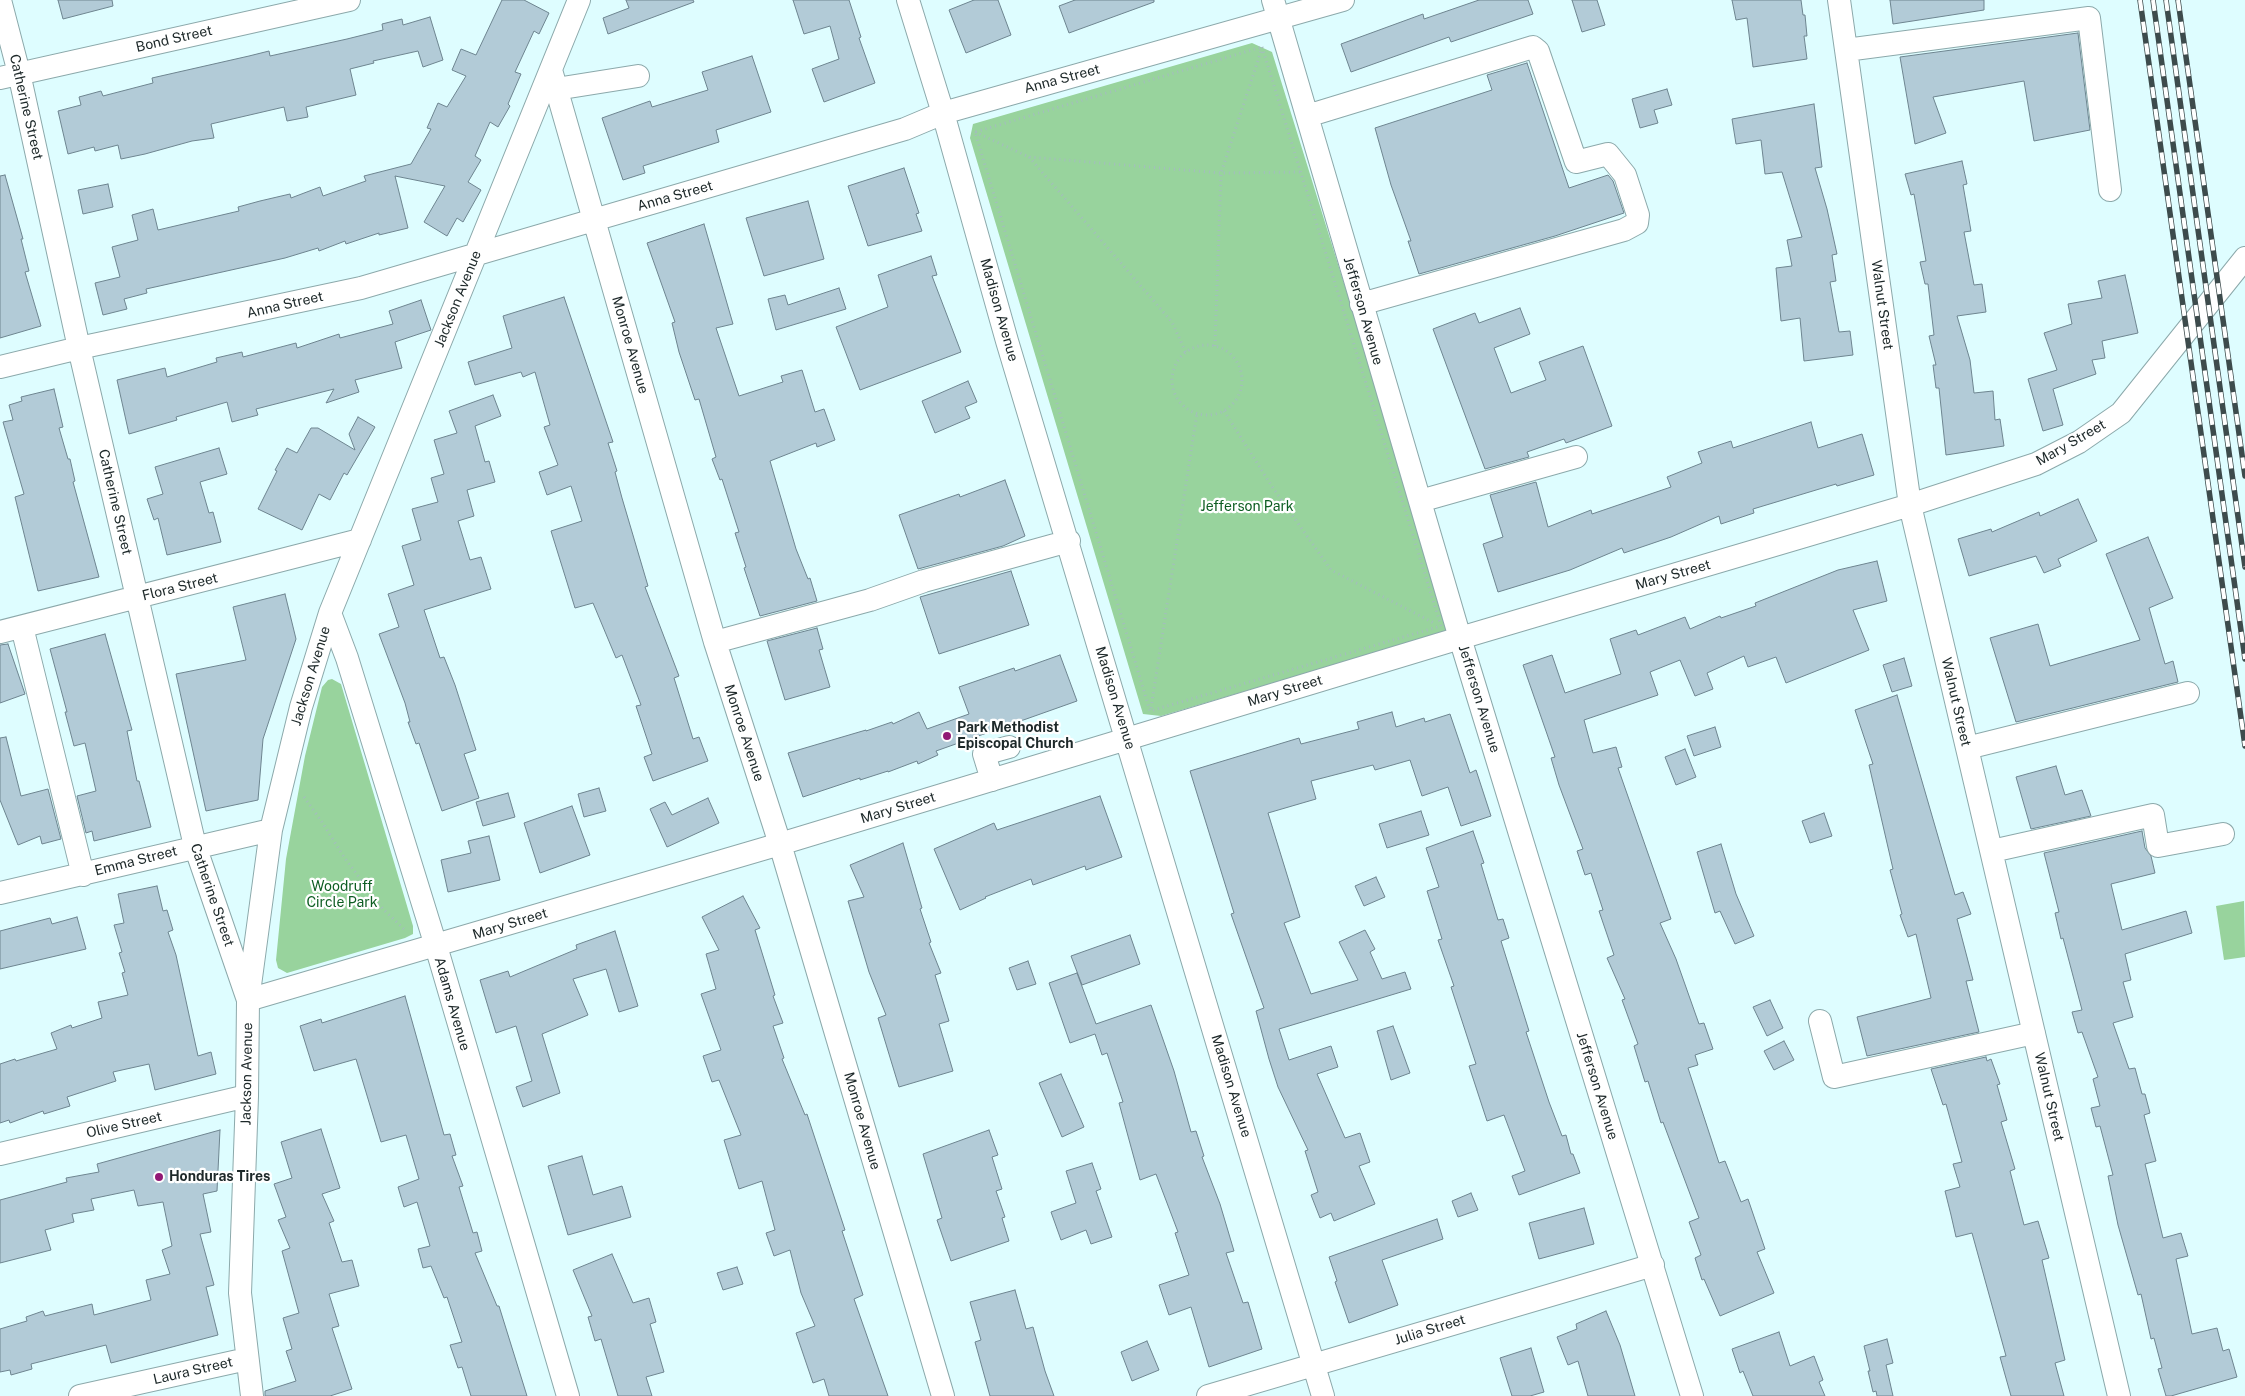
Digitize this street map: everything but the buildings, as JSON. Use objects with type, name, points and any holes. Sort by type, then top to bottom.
[{"type":"street","name":"Catherine Street","points":[[0,0],[10,76],[79,348],[195,846],[248,1000]]},
{"type":"street","name":"Bond Street","points":[[10,76],[349,0]]},
{"type":"street","name":"Jackson Avenue","points":[[252,1396],[240,1292],[247,1096],[248,1000],[272,830],[301,707],[330,613],[476,254],[553,79],[579,0]]},
{"type":"street","name":"Madison Avenue","points":[[908,0],[943,113],[1007,341],[1323,1396]]},
{"type":"street","name":"Anna Street","points":[[0,367],[79,348],[361,288],[905,129],[943,113],[1276,10],[1343,0]]},
{"type":"street","name":"Walnut Street","points":[[1838,0],[1910,506],[2119,1396]]},
{"type":"street","name":"Jefferson Avenue","points":[[1276,10],[1460,638],[1692,1396]]},
{"type":"street","points":[[1846,50],[2089,18],[2110,190]]},
{"type":"street","points":[[1307,116],[1533,47],[1538,51],[1576,162],[1608,154],[1625,175],[1638,215],[1637,223],[1624,230],[1361,304]]},
{"type":"street","points":[[553,79],[638,76]]},
{"type":"street","name":"Monroe Avenue","points":[[553,79],[715,642],[780,844],[943,1396]]},
{"type":"street","name":"Mary Street","points":[[248,1000],[780,844],[1460,638],[1910,506],[2036,464],[2079,442],[2121,413],[2245,258]]},
{"type":"street","points":[[1420,501],[1576,457]]},
{"type":"street","name":"Flora Street","points":[[0,632],[360,540]]},
{"type":"street","points":[[715,642],[870,600],[924,581],[1068,541]]},
{"type":"street","name":"Adams Avenue","points":[[330,613],[347,658],[436,946],[568,1396]]},
{"type":"street","points":[[22,627],[83,875]]},
{"type":"street","points":[[1967,748],[2188,694]]},
{"type":"street","points":[[992,780],[984,754],[1008,747]]},
{"type":"street","points":[[1992,851],[2153,815],[2158,846],[2223,834]]},
{"type":"street","name":"Emma Street","points":[[0,893],[83,875],[195,846],[272,830]]},
{"type":"street","points":[[1820,1021],[1834,1077],[2034,1033]]},
{"type":"street","name":"Olive Street","points":[[0,1154],[247,1096]]},
{"type":"street","name":"Julia Street","points":[[1208,1396],[1653,1264]]},
{"type":"street","name":"Laura Street","points":[[80,1396],[247,1359]]},
{"type":"path","points":[[975,132],[1262,47]]},
{"type":"path","points":[[1262,47],[1441,626]]},
{"type":"path","points":[[1215,346],[1221,173],[1262,47]]},
{"type":"path","points":[[975,132],[1029,157],[1221,173],[1302,172]]},
{"type":"path","points":[[975,132],[1150,711]]},
{"type":"path","points":[[1029,157],[1172,322],[1186,353]]},
{"type":"path","points":[[1215,346],[1233,356],[1239,364],[1242,375],[1239,396],[1224,411],[1215,414],[1197,414],[1187,409],[1180,401],[1172,381],[1174,370],[1186,353],[1194,347],[1215,346]]},
{"type":"path","points":[[1224,411],[1273,488],[1331,570],[1441,626]]},
{"type":"path","points":[[1150,711],[1197,414]]},
{"type":"path","points":[[1150,711],[1441,626]]},
{"type":"path","points":[[304,797],[344,857],[378,902],[406,931]]},
{"type":"green space","name":"Jefferson Park","points":[[1252,43],[1272,52],[1449,621],[1445,632],[1161,716],[1143,714],[970,138],[973,124]]},
{"type":"green space","name":"Woodruff Circle Park","points":[[332,679],[341,684],[413,926],[413,934],[287,973],[278,968],[276,960],[286,859],[305,756],[322,687],[328,680]]},
{"type":"green space","points":[[2244,901],[2245,957],[2224,960],[2216,906]]},
{"type":"railway","points":[[2140,0],[2245,746]]},
{"type":"railway","points":[[2153,0],[2245,659]]},
{"type":"railway","points":[[2166,0],[2245,567]]},
{"type":"railway","points":[[2178,0],[2245,476]]},
{"type":"place","name":"Park Methodist Episcopal Church","points":[[947,736]]},
{"type":"place","name":"Honduras Tires","points":[[159,1177]]}]
